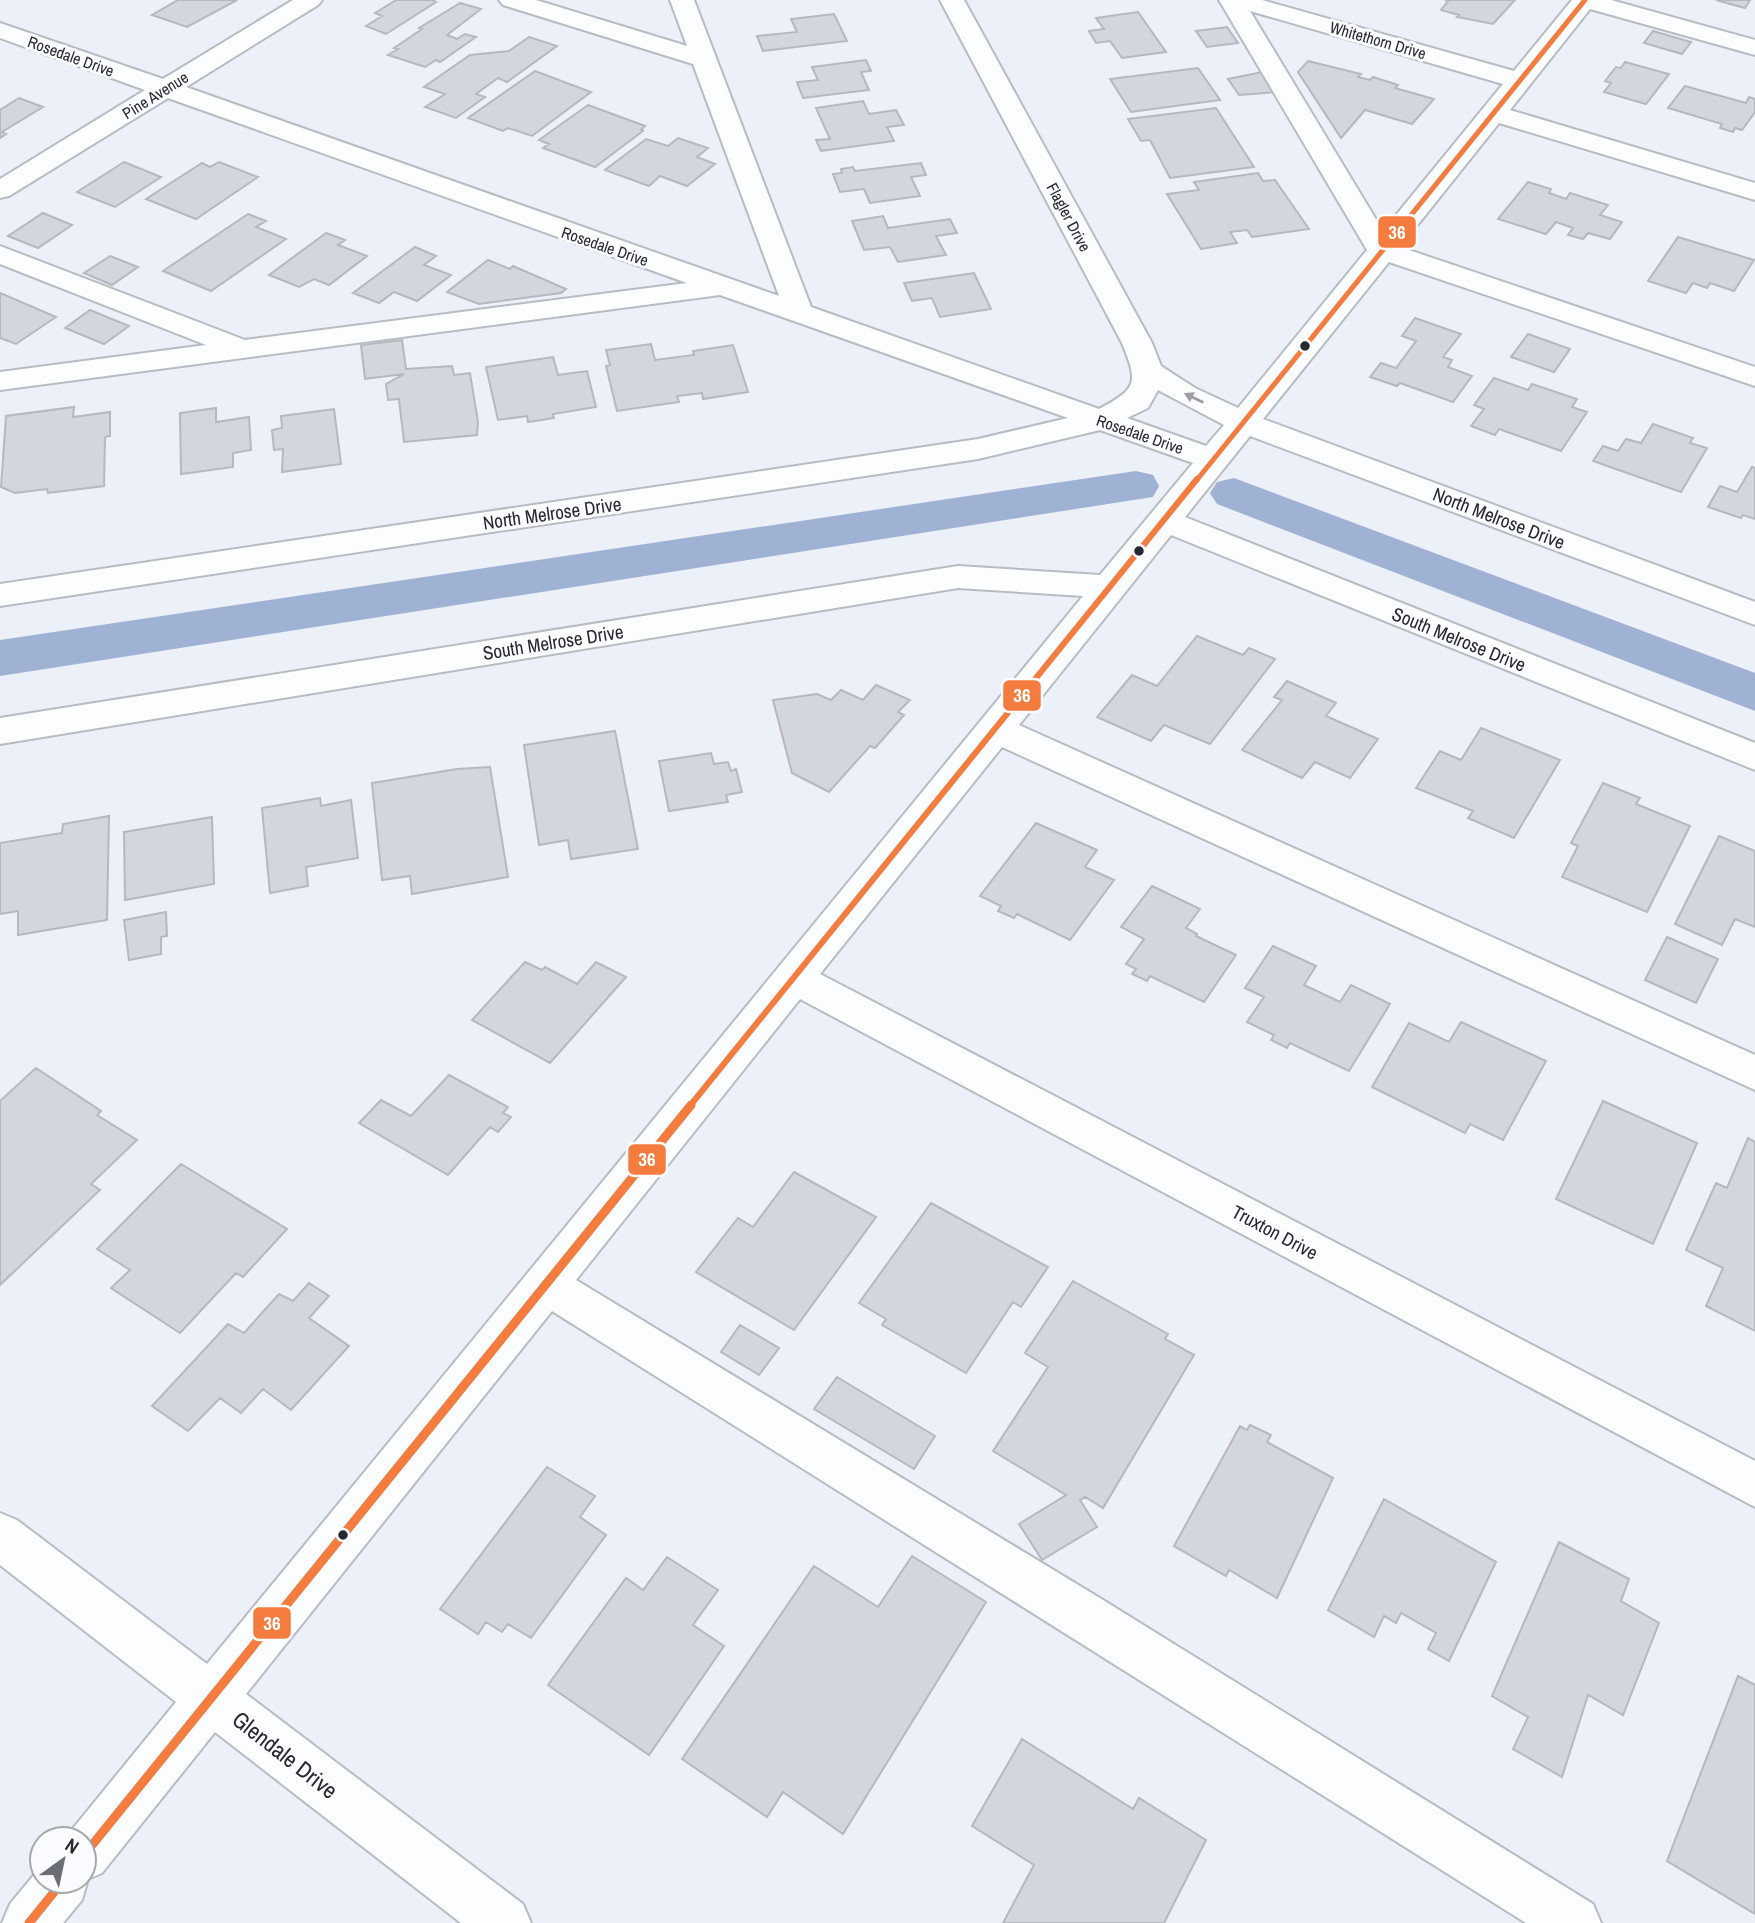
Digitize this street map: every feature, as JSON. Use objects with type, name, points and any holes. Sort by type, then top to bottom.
[{"type":"street","name":"Pine Avenue","points":[[0,190],[310,0]]},
{"type":"street","points":[[511,0],[704,60]]},
{"type":"street","points":[[682,0],[800,314]]},
{"type":"street","name":"Flagler Drive","points":[[952,0],[1137,342],[1148,371]]},
{"type":"street","points":[[1234,0],[1381,250],[1755,377]]},
{"type":"street","name":"Whitethorn Drive","points":[[1234,0],[1520,82]]},
{"type":"street","points":[[98,1838],[1585,0],[1755,48]]},
{"type":"street","name":"Rosedale Drive","points":[[0,30],[163,90],[1212,459]]},
{"type":"street","points":[[1494,113],[1755,192]]},
{"type":"street","points":[[0,254],[240,349]]},
{"type":"street","points":[[0,381],[720,287]]},
{"type":"street","points":[[1101,420],[1137,401],[1145,387],[1148,371]]},
{"type":"street","name":"North Melrose Drive","points":[[1148,371],[1184,394],[1242,422],[1755,614]]},
{"type":"street","points":[[978,449],[1004,425],[1008,413],[1004,399],[990,382]]},
{"type":"street","name":"North Melrose Drive","points":[[0,595],[978,449],[1101,420]]},
{"type":"street","name":"South Melrose Drive","points":[[1163,520],[1755,757]]},
{"type":"street","name":"South Melrose Drive","points":[[0,731],[958,577],[1108,587]]},
{"type":"street","points":[[995,729],[1755,1073]]},
{"type":"street","name":"Truxton Drive","points":[[794,978],[1755,1485]]},
{"type":"street","points":[[546,1284],[1574,1923]]},
{"type":"street","name":"Glendale Drive","points":[[0,1536],[504,1923]]},
{"type":"street","points":[[29,1923],[52,1895]]},
{"type":"building","points":[[178,0],[237,0],[187,27],[152,15]]},
{"type":"building","points":[[396,0],[436,2],[386,34],[366,26],[382,16],[375,13]]},
{"type":"building","points":[[1445,0],[1515,0],[1493,24],[1457,17],[1459,15],[1441,10],[1448,1]]},
{"type":"building","points":[[1716,0],[1750,0],[1745,8]]},
{"type":"building","points":[[460,3],[481,9],[447,35],[457,39],[465,34],[476,37],[440,62],[436,60],[425,67],[388,55],[422,29],[419,28]]},
{"type":"building","points":[[1138,12],[1166,52],[1122,58],[1110,41],[1096,43],[1089,31],[1104,29],[1096,18]]},
{"type":"building","points":[[834,14],[847,41],[763,51],[757,36],[797,32],[791,19]]},
{"type":"building","points":[[1227,27],[1238,43],[1207,47],[1196,31]]},
{"type":"building","points":[[1653,31],[1691,42],[1682,54],[1644,43]]},
{"type":"building","points":[[529,37],[557,46],[507,82],[498,78],[476,94],[485,97],[456,118],[425,107],[445,94],[424,87],[470,55],[509,51]]},
{"type":"building","points":[[866,60],[871,71],[861,72],[869,90],[803,98],[797,82],[818,80],[812,67]]},
{"type":"building","points":[[1308,61],[1361,74],[1358,77],[1370,80],[1373,77],[1398,85],[1395,88],[1434,99],[1412,124],[1365,110],[1341,138],[1298,72]]},
{"type":"building","points":[[1625,62],[1669,74],[1646,104],[1604,92],[1611,83],[1605,81],[1616,67],[1621,68]]},
{"type":"building","points":[[1198,68],[1220,100],[1131,112],[1110,79]]},
{"type":"building","points":[[535,71],[591,92],[532,136],[508,128],[503,131],[468,118]]},
{"type":"building","points":[[1262,72],[1277,92],[1239,95],[1228,79]]},
{"type":"building","points":[[1685,86],[1746,103],[1749,97],[1755,99],[1755,112],[1742,130],[1735,128],[1733,132],[1720,128],[1722,124],[1668,108]]},
{"type":"building","points":[[19,98],[43,107],[2,132],[6,134],[0,138],[0,110]]},
{"type":"building","points":[[863,101],[869,114],[896,110],[904,125],[887,127],[894,141],[821,151],[816,140],[830,139],[816,108]]},
{"type":"building","points":[[588,105],[645,126],[641,130],[643,131],[595,167],[543,148],[549,144],[539,140]]},
{"type":"building","points":[[1216,108],[1254,167],[1170,178],[1150,140],[1141,141],[1128,119]]},
{"type":"building","points":[[678,138],[708,148],[697,157],[715,164],[687,186],[660,176],[649,186],[605,170],[646,139],[668,146]]},
{"type":"building","points":[[124,162],[161,177],[115,207],[77,192]]},
{"type":"building","points":[[219,162],[258,177],[196,219],[146,199],[202,163],[210,167]]},
{"type":"building","points":[[921,163],[926,175],[911,177],[920,196],[870,203],[864,189],[840,192],[833,174],[853,167],[855,171]]},
{"type":"building","points":[[1258,173],[1263,181],[1275,180],[1309,229],[1252,237],[1247,230],[1230,232],[1237,243],[1201,249],[1167,194],[1199,190],[1194,182]]},
{"type":"building","points":[[1528,182],[1551,189],[1549,193],[1566,199],[1570,193],[1608,205],[1600,215],[1622,222],[1610,239],[1588,233],[1583,239],[1568,235],[1573,228],[1556,222],[1546,234],[1498,219]]},
{"type":"building","points":[[43,213],[72,225],[38,248],[8,236]]},
{"type":"building","points":[[248,214],[266,221],[256,227],[286,239],[211,291],[163,271]]},
{"type":"building","points":[[883,216],[888,228],[950,219],[957,233],[936,236],[946,255],[898,262],[890,247],[864,250],[852,221]]},
{"type":"building","points":[[326,233],[345,240],[338,245],[367,256],[329,285],[314,279],[299,287],[269,275]]},
{"type":"building","points":[[1678,237],[1754,260],[1734,291],[1710,283],[1707,288],[1693,283],[1686,293],[1648,281]]},
{"type":"building","points":[[415,247],[436,256],[424,265],[451,275],[417,301],[394,292],[379,303],[353,293]]},
{"type":"building","points":[[110,256],[138,267],[112,285],[84,273]]},
{"type":"building","points":[[488,260],[510,269],[513,266],[566,289],[561,293],[479,304],[447,292]]},
{"type":"building","points":[[974,273],[991,309],[940,317],[932,298],[912,301],[904,283]]},
{"type":"building","points":[[0,293],[56,317],[16,344],[0,338]]},
{"type":"building","points":[[90,310],[129,326],[104,344],[65,328]]},
{"type":"building","points":[[1415,318],[1461,334],[1443,357],[1452,360],[1448,367],[1472,376],[1453,402],[1400,383],[1397,386],[1370,377],[1381,363],[1396,368],[1416,341],[1402,336]]},
{"type":"building","points":[[1528,334],[1570,349],[1554,372],[1511,357]]},
{"type":"building","points":[[402,340],[406,369],[452,366],[454,375],[470,373],[478,422],[477,435],[404,442],[399,399],[388,400],[386,384],[404,374],[365,379],[361,345]]},
{"type":"building","points":[[651,344],[655,360],[694,355],[693,351],[733,345],[748,392],[703,399],[702,393],[677,396],[679,402],[617,411],[606,366],[610,365],[606,350]]},
{"type":"building","points":[[553,357],[558,375],[587,371],[596,407],[553,414],[554,418],[528,422],[527,416],[498,420],[486,367]]},
{"type":"building","points":[[1494,378],[1528,390],[1532,384],[1577,399],[1572,407],[1587,412],[1561,451],[1499,429],[1495,435],[1471,426],[1484,409],[1474,405]]},
{"type":"building","points":[[74,407],[73,417],[110,412],[110,436],[105,437],[104,486],[48,493],[47,489],[15,493],[1,487],[6,416]]},
{"type":"building","points":[[216,408],[216,422],[249,417],[251,450],[233,453],[233,467],[181,474],[180,413]]},
{"type":"building","points":[[334,409],[341,464],[282,472],[283,449],[274,450],[272,430],[282,428],[281,416]]},
{"type":"building","points":[[1653,424],[1693,438],[1690,443],[1707,448],[1681,492],[1593,461],[1603,446],[1618,451],[1626,439],[1641,443]]},
{"type":"building","points":[[1752,467],[1755,468],[1755,519],[1743,515],[1741,518],[1708,507],[1720,486],[1737,492]]},
{"type":"building","points":[[1197,636],[1243,655],[1249,648],[1275,659],[1210,744],[1164,725],[1151,741],[1097,717],[1132,675],[1157,686]]},
{"type":"building","points":[[1287,681],[1336,703],[1326,716],[1378,739],[1350,778],[1315,762],[1302,778],[1242,750],[1282,700],[1274,697]]},
{"type":"building","points":[[876,685],[910,700],[898,712],[904,715],[875,748],[870,746],[829,792],[792,773],[773,700],[817,694],[831,700],[841,690],[863,700]]},
{"type":"building","points":[[1481,728],[1560,760],[1514,838],[1468,818],[1473,811],[1416,788],[1440,751],[1461,760]]},
{"type":"building","points":[[615,731],[638,849],[571,859],[568,840],[539,845],[524,745]]},
{"type":"building","points":[[711,753],[714,764],[728,762],[731,771],[736,769],[742,792],[726,795],[728,802],[669,811],[659,761]]},
{"type":"building","points":[[490,767],[508,877],[412,894],[410,876],[382,880],[372,783],[457,769]]},
{"type":"building","points":[[1603,783],[1640,798],[1636,804],[1690,826],[1647,912],[1562,877],[1578,846],[1571,843]]},
{"type":"building","points":[[320,798],[321,806],[351,800],[358,858],[306,867],[308,886],[270,893],[262,808]]},
{"type":"building","points":[[109,816],[107,920],[18,935],[18,911],[0,914],[0,843],[62,833],[63,824]]},
{"type":"building","points":[[212,817],[214,884],[125,900],[124,832]]},
{"type":"building","points":[[1036,823],[1097,850],[1085,867],[1114,880],[1070,940],[1017,914],[1014,918],[998,911],[1001,906],[980,896]]},
{"type":"building","points":[[1719,836],[1755,851],[1755,927],[1735,919],[1722,945],[1675,924]]},
{"type":"building","points":[[1152,886],[1200,909],[1186,928],[1197,934],[1196,936],[1236,955],[1204,1002],[1150,976],[1147,981],[1132,974],[1136,969],[1126,964],[1144,939],[1121,927]]},
{"type":"building","points":[[166,912],[167,936],[161,937],[161,954],[129,960],[124,920]]},
{"type":"building","points":[[1667,937],[1718,959],[1696,1003],[1645,980]]},
{"type":"building","points":[[1273,946],[1316,966],[1304,985],[1340,1002],[1351,985],[1390,1004],[1349,1071],[1290,1043],[1287,1048],[1271,1040],[1274,1035],[1247,1022],[1264,997],[1245,988]]},
{"type":"building","points":[[525,962],[542,970],[545,967],[577,984],[596,962],[626,977],[550,1063],[472,1020]]},
{"type":"building","points":[[1461,1022],[1546,1061],[1503,1140],[1470,1124],[1465,1133],[1372,1087],[1409,1023],[1449,1042]]},
{"type":"building","points":[[36,1068],[101,1111],[97,1115],[137,1140],[91,1184],[100,1190],[0,1285],[0,1101]]},
{"type":"building","points":[[449,1075],[508,1107],[503,1113],[511,1117],[498,1132],[490,1127],[448,1175],[359,1123],[381,1100],[411,1116]]},
{"type":"building","points":[[1603,1101],[1697,1143],[1653,1244],[1556,1199]]},
{"type":"building","points":[[1748,1138],[1755,1142],[1755,1331],[1706,1306],[1723,1268],[1686,1250],[1716,1183],[1727,1188]]},
{"type":"building","points":[[181,1164],[287,1229],[243,1277],[236,1273],[180,1333],[111,1288],[130,1270],[97,1249]]},
{"type":"building","points":[[794,1172],[876,1217],[794,1330],[696,1272],[738,1218],[753,1227]]},
{"type":"building","points":[[931,1203],[1048,1267],[1021,1307],[1013,1302],[966,1373],[882,1325],[886,1319],[859,1303]]},
{"type":"building","points":[[1073,1281],[1168,1334],[1165,1339],[1194,1355],[1103,1508],[1085,1497],[1080,1500],[1097,1527],[1042,1560],[1019,1524],[1066,1495],[993,1451],[1048,1367],[1025,1353]]},
{"type":"building","points":[[309,1283],[329,1296],[309,1318],[349,1346],[291,1410],[263,1389],[241,1413],[220,1398],[188,1431],[152,1406],[228,1324],[244,1333],[279,1294],[293,1301]]},
{"type":"building","points":[[740,1325],[779,1348],[759,1375],[721,1352]]},
{"type":"building","points":[[837,1377],[935,1436],[914,1469],[814,1409]]},
{"type":"building","points":[[1250,1425],[1271,1435],[1267,1442],[1333,1478],[1277,1598],[1229,1570],[1226,1576],[1174,1546],[1240,1426],[1247,1430]]},
{"type":"building","points":[[547,1467],[595,1496],[580,1517],[606,1535],[531,1638],[508,1624],[502,1632],[486,1622],[478,1634],[440,1609]]},
{"type":"building","points":[[1384,1499],[1496,1562],[1449,1661],[1428,1649],[1436,1633],[1401,1613],[1396,1623],[1384,1616],[1374,1637],[1328,1610]]},
{"type":"building","points":[[1559,1542],[1629,1579],[1621,1601],[1659,1623],[1623,1715],[1588,1695],[1562,1777],[1513,1749],[1528,1717],[1492,1696]]},
{"type":"building","points":[[912,1556],[986,1602],[843,1834],[783,1792],[767,1817],[682,1759],[814,1566],[878,1607]]},
{"type":"building","points":[[667,1557],[718,1590],[693,1625],[724,1646],[649,1755],[548,1685],[626,1578],[643,1590]]},
{"type":"building","points":[[1738,1676],[1755,1685],[1755,1914],[1667,1861]]},
{"type":"building","points":[[1022,1739],[1133,1809],[1139,1798],[1206,1840],[1164,1923],[1003,1923],[1034,1865],[972,1826]]},
{"type":"waterway","points":[[0,658],[1136,486]]},
{"type":"waterway","points":[[1234,493],[1755,693]]},
{"type":"transit line","name":"36","points":[[98,1838],[1585,0]]},
{"type":"transit line","name":"36","points":[[29,1923],[52,1895]]}]
